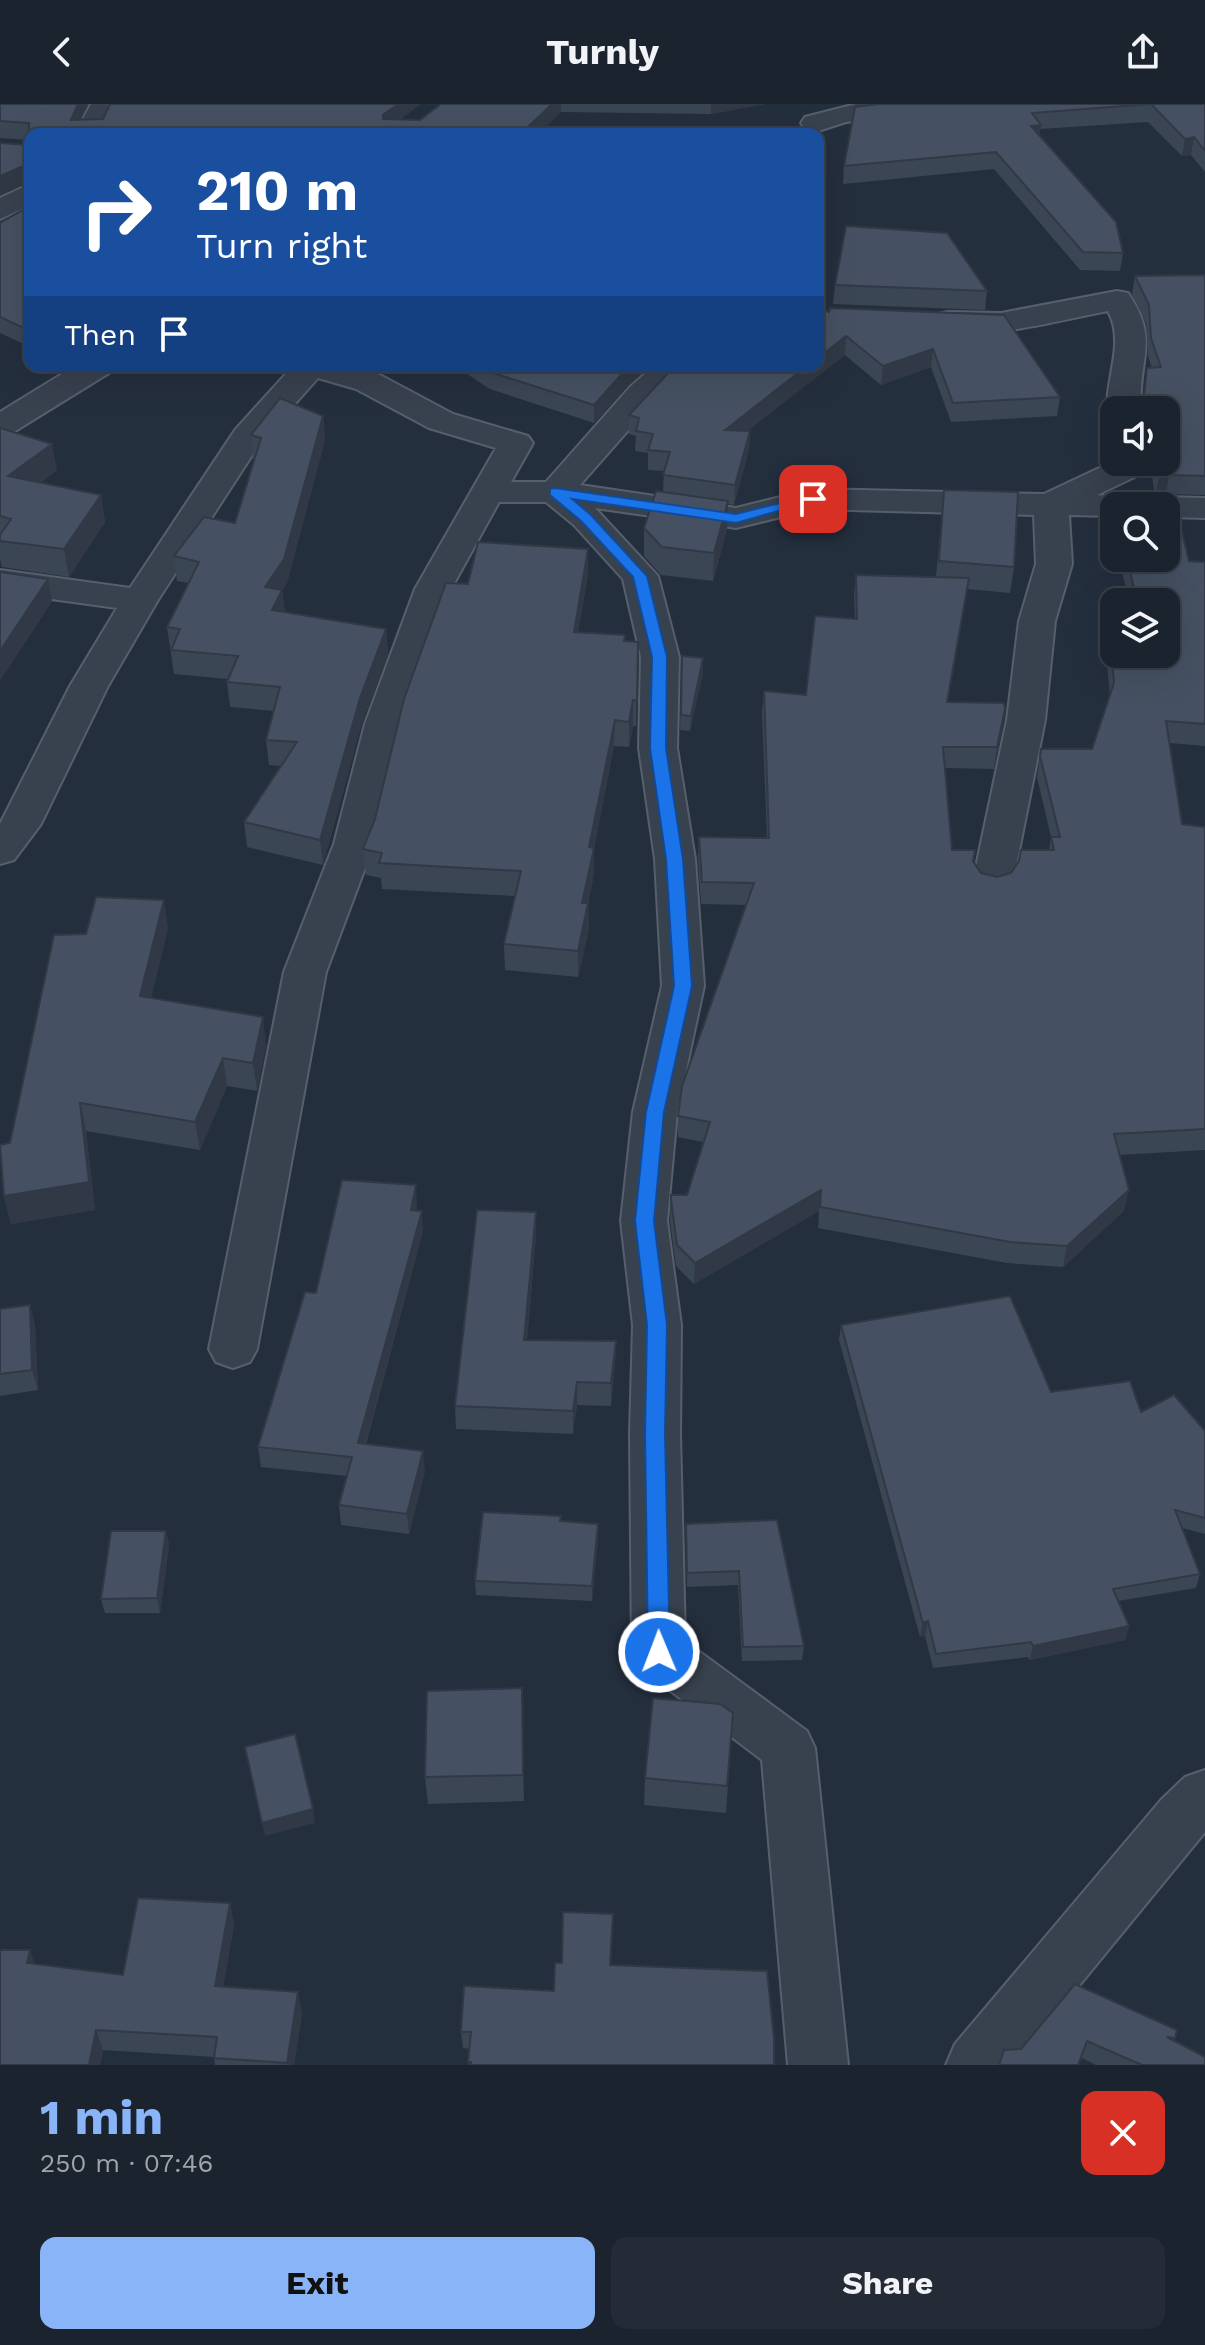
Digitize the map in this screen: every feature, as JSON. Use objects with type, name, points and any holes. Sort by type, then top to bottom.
[{"type":"street","points":[[92,128],[105,104]]},
{"type":"street","points":[[815,120],[933,104]]},
{"type":"street","points":[[0,210],[24,196]]},
{"type":"street","points":[[917,321],[1001,322],[1117,300],[1129,322],[1130,357],[1122,396]]},
{"type":"street","points":[[0,426],[88,372]]},
{"type":"street","points":[[0,851],[21,824],[89,686],[140,600],[247,437],[307,372]]},
{"type":"street","points":[[233,1349],[305,972],[354,844],[384,724],[433,589],[516,443],[441,421],[368,382],[333,372]]},
{"type":"street","points":[[555,492],[642,394],[666,372]]},
{"type":"street","points":[[1051,504],[1110,476]]},
{"type":"street","points":[[488,492],[555,492],[736,518],[813,499],[1100,506]]},
{"type":"street","points":[[555,492],[586,518],[640,576],[660,657],[658,748],[675,859],[683,986],[655,1112],[644,1221],[657,1325],[655,1434],[659,1652],[788,1748],[818,2065]]},
{"type":"street","points":[[993,881],[1026,720],[1037,621],[1054,564],[1051,504]]},
{"type":"street","points":[[1180,507],[1205,508]]},
{"type":"street","points":[[0,581],[140,600]]},
{"type":"street","points":[[976,2065],[1181,1818],[1205,1795]]},
{"type":"building","points":[[0,104],[78,104],[71,120],[103,119],[110,104],[398,104],[383,115],[383,119],[420,120],[441,104],[552,104],[527,128],[29,128],[29,123],[0,121]]},
{"type":"building","points":[[879,104],[1151,104],[1032,113],[1041,125],[1031,126],[1116,222],[1123,253],[1083,252],[996,152],[844,166],[855,107]]},
{"type":"building","points":[[1151,104],[1205,104],[1205,151],[1194,137],[1185,139]]},
{"type":"building","points":[[0,143],[24,145],[24,166],[0,176]]},
{"type":"building","points":[[24,209],[24,328],[0,317],[0,223]]},
{"type":"building","points":[[846,226],[947,233],[987,291],[835,285]]},
{"type":"building","points":[[1205,275],[1205,476],[1180,475],[1180,396],[1144,396],[1147,368],[1161,367],[1151,338],[1149,305],[1135,276]]},
{"type":"building","points":[[824,310],[1004,315],[1060,397],[953,403],[933,349],[883,366],[846,336],[824,353]]},
{"type":"building","points":[[490,372],[624,372],[594,405]]},
{"type":"building","points":[[669,372],[799,372],[725,430],[750,431],[735,485],[663,475],[670,452],[648,450],[653,434],[636,431],[639,418],[629,415]]},
{"type":"building","points":[[280,398],[323,416],[284,559],[265,587],[282,590],[272,610],[386,629],[360,698],[320,840],[244,822],[297,742],[266,740],[280,687],[227,682],[238,656],[171,650],[180,629],[167,627],[199,562],[174,556],[204,517],[235,523],[261,438],[251,435]]},
{"type":"building","points":[[0,428],[52,444],[8,476],[101,495],[64,549],[0,541],[0,535],[11,519],[0,516]]},
{"type":"building","points":[[944,490],[1018,492],[1014,567],[939,561]]},
{"type":"building","points":[[656,491],[728,501],[714,553],[662,547],[644,528]]},
{"type":"building","points":[[1180,524],[1189,561],[1205,562],[1205,724],[1166,721],[1182,824],[1205,827],[1205,1129],[1114,1134],[1129,1190],[1067,1246],[1010,1242],[820,1207],[821,1190],[695,1263],[677,1245],[671,1195],[687,1195],[710,1122],[678,1116],[682,1086],[754,883],[702,882],[699,837],[769,838],[764,691],[806,695],[815,616],[857,619],[856,575],[969,578],[947,702],[1004,703],[1005,709],[997,747],[943,747],[952,850],[975,850],[973,861],[981,873],[997,877],[1011,873],[1019,861],[1021,850],[1054,850],[1051,837],[1060,837],[1040,756],[1041,749],[1092,749],[1114,683],[1113,668],[1180,668],[1180,588],[1134,588],[1130,572],[1180,572]]},
{"type":"building","points":[[478,542],[588,549],[574,632],[625,635],[624,641],[638,642],[637,701],[633,700],[629,722],[615,720],[589,847],[594,848],[582,903],[588,903],[578,951],[504,944],[521,871],[379,863],[382,853],[363,849],[375,819],[404,699],[446,583],[468,584]]},
{"type":"building","points":[[0,572],[48,579],[0,651]]},
{"type":"building","points":[[682,656],[703,658],[691,716],[681,715]]},
{"type":"building","points":[[96,897],[164,900],[140,996],[263,1017],[253,1063],[223,1058],[195,1122],[80,1103],[89,1182],[4,1196],[0,1145],[10,1143],[54,935],[86,934]]},
{"type":"building","points":[[342,1180],[416,1185],[411,1210],[422,1211],[358,1443],[423,1451],[407,1514],[339,1505],[352,1457],[258,1447],[305,1292],[316,1293]]},
{"type":"building","points":[[477,1210],[536,1212],[524,1340],[616,1341],[611,1383],[577,1382],[573,1411],[455,1406]]},
{"type":"building","points":[[1010,1296],[1051,1392],[1130,1381],[1141,1412],[1174,1395],[1205,1431],[1205,1518],[1175,1510],[1200,1574],[1113,1589],[1129,1626],[1033,1646],[1031,1642],[936,1654],[928,1621],[923,1623],[841,1325]]},
{"type":"building","points":[[30,1305],[32,1370],[0,1374],[0,1309]]},
{"type":"building","points":[[483,1512],[561,1516],[560,1521],[598,1524],[592,1586],[475,1581]]},
{"type":"building","points":[[777,1520],[804,1646],[743,1647],[739,1571],[687,1573],[686,1524]]},
{"type":"building","points":[[111,1531],[166,1531],[157,1598],[101,1599]]},
{"type":"building","points":[[522,1688],[523,1775],[425,1777],[427,1691]]},
{"type":"building","points":[[653,1698],[720,1704],[733,1713],[727,1786],[645,1778]]},
{"type":"building","points":[[295,1734],[313,1809],[262,1823],[245,1747]]},
{"type":"building","points":[[138,1898],[230,1903],[215,1986],[298,1992],[287,2063],[214,2058],[217,2037],[96,2030],[89,2065],[0,2065],[0,1950],[30,1950],[27,1963],[123,1975]]},
{"type":"building","points":[[563,1912],[613,1914],[610,1965],[767,1971],[774,2065],[471,2065],[468,2062],[471,2032],[461,2032],[464,1986],[554,1991],[555,1963],[562,1963]]},
{"type":"building","points":[[1075,1984],[1177,2030],[1175,2038],[1167,2037],[1205,2057],[1205,2065],[1142,2065],[1087,2041],[1078,2065],[999,2065],[1004,2050],[1021,2049]]},
{"type":"route","points":[[659,1652],[655,1434],[657,1325],[644,1221],[655,1112],[683,986],[675,859],[658,748],[660,657],[640,576],[586,518],[555,492],[736,518],[813,499]]}]
